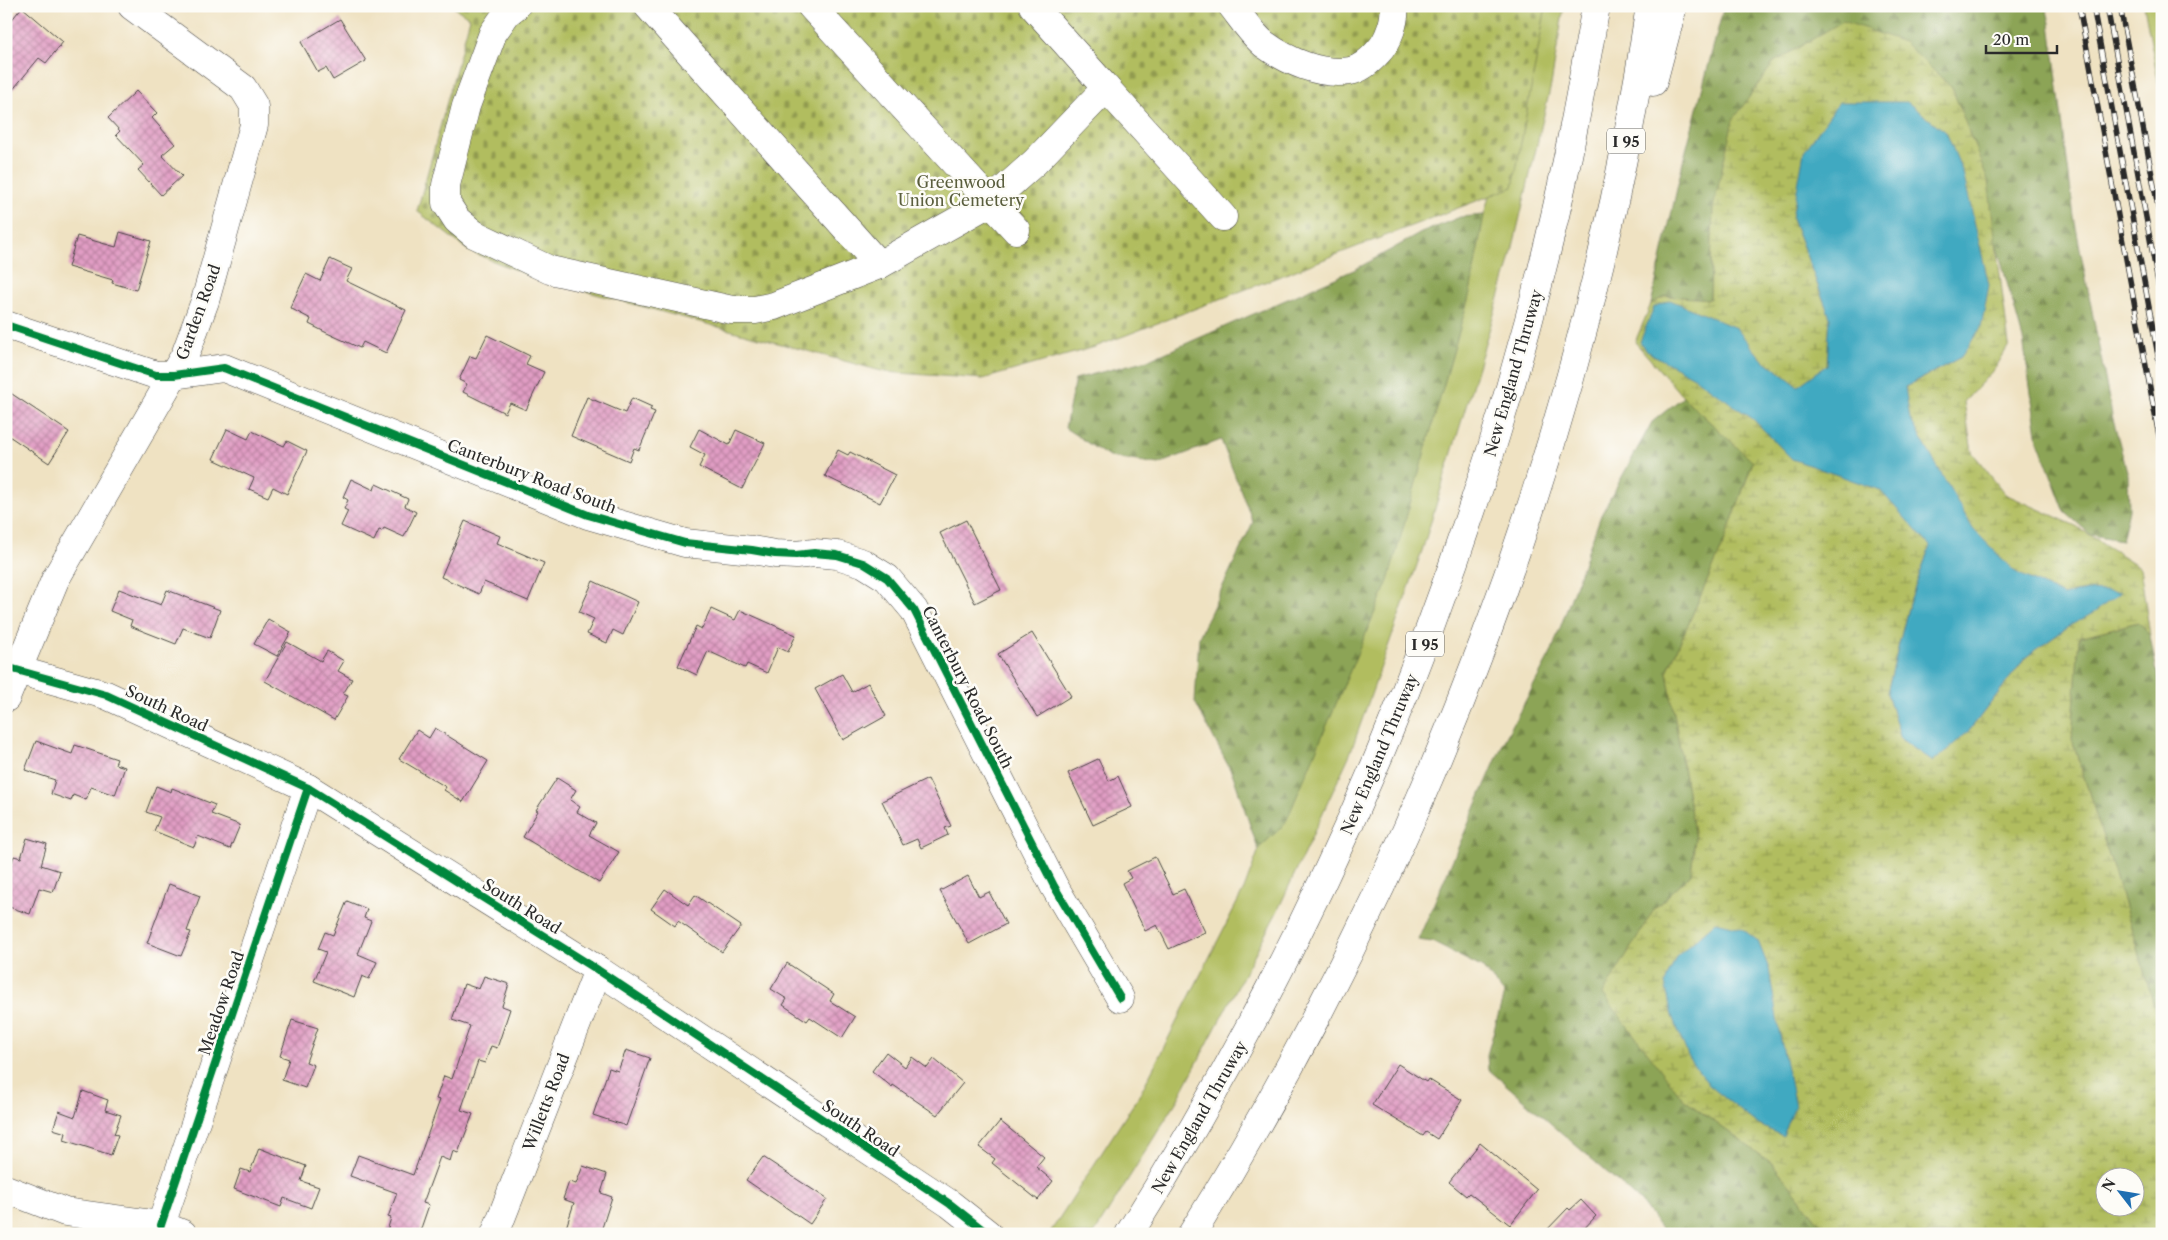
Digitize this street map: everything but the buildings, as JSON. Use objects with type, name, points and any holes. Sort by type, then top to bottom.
[{"type":"main road","name":"Garden Road","points":[[6,698],[12,669],[55,580],[185,355],[205,301],[254,125],[254,106],[242,88],[132,6]]},
{"type":"main road","points":[[516,6],[507,13],[493,33],[466,106],[446,186],[446,203],[457,220],[474,234],[550,270],[732,310],[755,310],[774,306],[879,266],[988,202],[1035,162],[1106,88]]},
{"type":"main road","points":[[648,6],[879,266]]},
{"type":"main road","points":[[811,6],[988,202],[1016,230]]},
{"type":"main road","points":[[1033,6],[1223,218]]},
{"type":"main road","points":[[1232,6],[1263,43],[1304,66],[1332,71],[1351,71],[1369,62],[1383,47],[1390,30],[1394,6]]},
{"type":"main road","name":"New England Thruway","points":[[1129,1234],[1241,1046],[1289,952],[1355,813],[1421,653],[1480,488],[1528,323],[1568,155],[1596,6]]},
{"type":"main road","name":"I 95","points":[[1192,1234],[1251,1135],[1315,1018],[1381,885],[1431,773],[1492,619],[1523,528],[1572,370],[1596,276],[1633,105],[1650,6]]},
{"type":"main road","points":[[1596,276],[1645,110],[1673,6]]},
{"type":"main road","name":"Canterbury Road South","points":[[6,324],[156,375],[174,375],[224,368],[588,515],[676,540],[775,554],[796,555],[814,553],[837,555],[863,563],[887,578],[914,610],[1054,886],[1120,998]]},
{"type":"main road","name":"South Road","points":[[12,669],[106,694],[308,788],[598,970],[950,1204],[988,1234]]},
{"type":"main road","name":"Meadow Road","points":[[172,1230],[308,788]]},
{"type":"main road","name":"Willetts Road","points":[[495,1234],[598,970]]},
{"type":"main road","points":[[6,1189],[65,1212],[172,1230]]},
{"type":"green space","name":"Greenwood Union Cemetery","points":[[452,6],[1546,6],[1513,187],[1095,347],[983,379],[885,372],[533,277],[469,251],[417,211],[470,18]]},
{"type":"green space","points":[[1532,6],[1564,6],[1551,85],[1508,268],[1423,548],[1350,754],[1277,912],[1178,1099],[1094,1234],[1049,1234],[1140,1094],[1244,889],[1435,384],[1446,287],[1484,215],[1526,54]]},
{"type":"green space","points":[[1724,6],[2046,6],[2050,23],[2074,217],[2112,415],[2128,475],[2129,510],[2122,540],[2091,535],[2065,512],[2038,441],[2023,339],[1952,88],[1713,209],[1710,299],[1666,296],[1651,304],[1683,162]]},
{"type":"green space","points":[[2144,6],[2162,6],[2162,101]]},
{"type":"green space","points":[[1843,21],[1904,42],[1952,88],[1988,181],[2009,345],[1996,367],[1964,402],[1972,452],[2005,494],[2076,526],[2140,567],[2150,636],[2138,622],[2079,637],[2072,739],[2137,945],[2162,1035],[2162,1234],[1828,1234],[1773,1164],[1683,1099],[1603,994],[1654,909],[1691,874],[1695,838],[1667,672],[1724,543],[1753,462],[1683,397],[1635,342],[1651,304],[1666,296],[1710,299],[1713,209],[1733,120],[1774,62]],"holes":[[[1792,218],[1961,357],[1905,387],[1819,371],[1827,365],[1830,317]],[[1984,541],[2014,571],[2063,596],[2087,590],[2071,625],[2026,657],[1969,731],[1901,738],[1887,693],[1909,604],[1926,558]]]},
{"type":"green space","points":[[1484,215],[1470,293],[1388,581],[1285,824],[1258,849],[1233,775],[1195,702],[1199,637],[1253,522],[1221,440],[1158,464],[1109,457],[1065,428],[1075,379],[1151,359],[1356,269],[1421,233],[1460,217]]},
{"type":"green space","points":[[1683,397],[1753,461],[1724,543],[1667,672],[1695,838],[1691,874],[1654,909],[1683,1099],[1773,1164],[1828,1234],[1665,1234],[1640,1201],[1488,1069],[1487,1055],[1504,994],[1483,968],[1432,942],[1418,940],[1505,739],[1551,653],[1601,515],[1652,422]]},
{"type":"green space","points":[[2138,622],[2150,636],[2162,699],[2162,1035],[2137,945],[2072,739],[2079,637]]},
{"type":"water","points":[[1839,102],[1907,102],[1946,132],[1963,173],[1989,285],[1981,327],[1961,357],[1905,387],[1910,419],[1973,529],[2014,571],[2063,596],[2087,590],[2121,592],[2095,612],[2071,625],[2026,657],[1969,731],[1933,762],[1901,739],[1887,693],[1909,604],[1930,546],[1880,490],[1792,459],[1753,419],[1694,377],[1646,351],[1640,342],[1654,307],[1670,300],[1736,328],[1761,358],[1798,386],[1827,365],[1830,317],[1792,218],[1804,152]]},
{"type":"water","points":[[1716,922],[1741,928],[1758,941],[1769,969],[1779,1031],[1795,1106],[1783,1136],[1757,1124],[1709,1085],[1689,1058],[1672,1016],[1665,983],[1676,957]]},
{"type":"railway","points":[[2079,6],[2162,452]]},
{"type":"railway","points":[[2093,6],[2162,377]]},
{"type":"railway","points":[[2107,6],[2162,304]]},
{"type":"railway","points":[[2120,6],[2162,228]]},
{"type":"cycle path","points":[[6,325],[156,375],[174,375],[224,368],[588,515],[685,543],[775,554],[796,555],[814,553],[837,555],[863,563],[887,578],[914,610],[1054,886],[1120,998]]},
{"type":"cycle path","points":[[6,667],[106,695],[308,788],[598,970],[950,1204],[988,1234]]},
{"type":"cycle path","points":[[161,1225],[308,788]]}]
